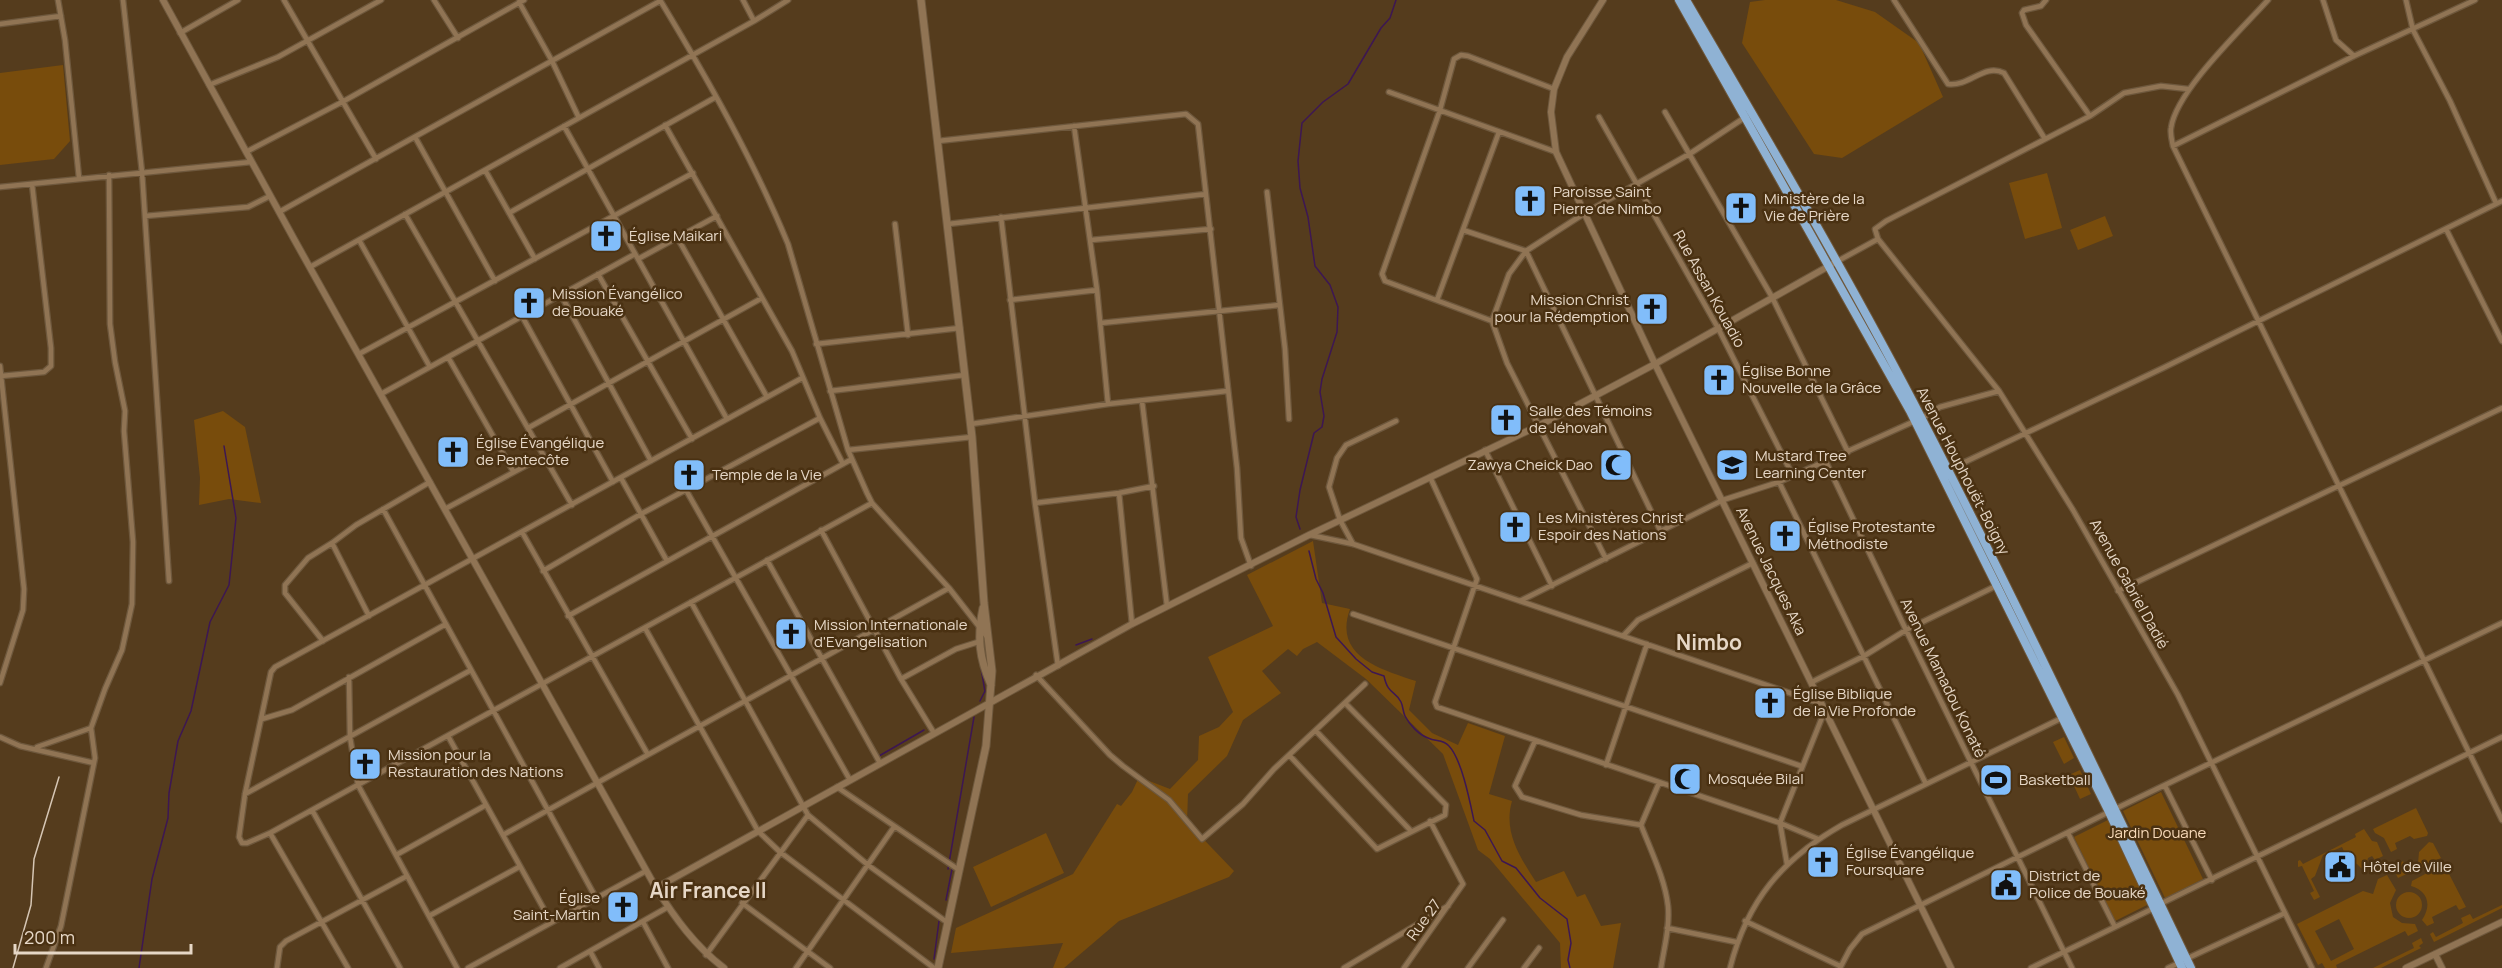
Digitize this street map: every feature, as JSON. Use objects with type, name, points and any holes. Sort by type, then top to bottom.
[{"type":"highway","name":"Avenue Houphouët-Boigny","points":[[1679,0],[1744,118],[1832,264]]},
{"type":"highway","name":"Avenue Houphouët-Boigny","points":[[1686,0],[1948,470],[2183,963],[2191,968]]},
{"type":"highway","name":"Avenue Houphouët-Boigny","points":[[1919,420],[2062,717],[2112,811]]},
{"type":"main road","points":[[921,0],[971,423],[992,687],[986,746],[948,923],[936,968]]},
{"type":"main road","points":[[984,603],[978,642],[980,658],[992,687]]},
{"type":"street","points":[[58,0],[79,178]]},
{"type":"street","points":[[123,0],[142,172],[170,581]]},
{"type":"street","points":[[163,0],[646,871],[685,931],[706,955],[723,968]]},
{"type":"street","points":[[180,33],[238,0]]},
{"type":"street","points":[[284,0],[306,42],[345,101],[376,159]]},
{"type":"street","points":[[209,85],[278,57],[381,0]]},
{"type":"street","points":[[434,0],[458,38]]},
{"type":"street","points":[[742,0],[754,21]]},
{"type":"street","points":[[310,267],[788,0]]},
{"type":"street","name":"Avenue Jacques Aka","points":[[1603,0],[1567,57],[1554,89],[1551,112],[1556,152],[1655,364],[1951,968]]},
{"type":"street","points":[[1894,0],[1948,84],[1956,85],[1987,70],[1997,70],[2004,74],[2045,139]]},
{"type":"street","points":[[2046,0],[2044,4],[2024,10],[2024,18],[2035,38],[2090,116]]},
{"type":"street","points":[[2268,0],[2188,89],[2174,118],[2171,130],[2173,146],[2502,820]]},
{"type":"street","points":[[2323,0],[2336,40],[2354,56]]},
{"type":"street","points":[[2406,0],[2413,30],[2450,101],[2496,203]]},
{"type":"street","points":[[2173,146],[2354,56],[2475,0]]},
{"type":"street","points":[[246,152],[345,101],[520,1],[579,118]]},
{"type":"street","points":[[279,212],[660,1],[749,158],[789,244],[848,450],[872,503],[949,588],[979,629],[990,640]]},
{"type":"street","points":[[0,24],[61,16]]},
{"type":"street","points":[[1492,321],[1385,281],[1382,274],[1440,110],[1454,59],[1461,55],[1554,89]]},
{"type":"street","points":[[656,888],[1036,675],[1058,666],[1132,624],[1309,535],[1596,396],[1878,239],[1875,229],[1886,221],[2090,116],[2124,93],[2161,86],[2188,89]]},
{"type":"street","points":[[1389,92],[1556,152]]},
{"type":"street","points":[[509,213],[716,97]]},
{"type":"street","points":[[1665,112],[1691,153],[1772,297],[1848,452]]},
{"type":"street","points":[[938,141],[1186,114],[1198,124],[1237,468],[1241,538],[1251,566]]},
{"type":"street","name":"Rue Assan Kouadio","points":[[1599,117],[1718,328],[1793,476]]},
{"type":"street","points":[[1606,559],[1540,424],[1507,363],[1492,321],[1509,274],[1526,251],[1585,213],[1691,153],[1744,118]]},
{"type":"street","points":[[665,125],[792,351],[820,418],[843,464]]},
{"type":"street","points":[[564,126],[727,419]]},
{"type":"street","points":[[1074,126],[1101,323],[1107,404]]},
{"type":"street","points":[[1437,300],[1499,132]]},
{"type":"street","points":[[415,137],[495,281]]},
{"type":"street","points":[[0,187],[251,162]]},
{"type":"street","points":[[485,170],[535,259]]},
{"type":"street","points":[[359,354],[693,173]]},
{"type":"street","points":[[46,968],[61,926],[94,763],[91,728],[122,650],[129,623],[133,586],[131,498],[124,431],[125,411],[114,362],[110,324],[109,175]]},
{"type":"street","points":[[1,376],[44,372],[51,366],[51,348],[32,184]]},
{"type":"street","points":[[1267,192],[1285,349],[1289,419]]},
{"type":"street","points":[[948,224],[1206,194]]},
{"type":"street","points":[[145,216],[248,207],[270,196]]},
{"type":"street","points":[[1948,470],[2259,321],[2502,201]]},
{"type":"street","points":[[405,214],[572,505]]},
{"type":"street","points":[[381,394],[598,274],[637,257],[717,216]]},
{"type":"street","points":[[1001,217],[1024,416],[1058,666]]},
{"type":"street","points":[[895,224],[908,335]]},
{"type":"street","points":[[1091,240],[1211,229]]},
{"type":"street","points":[[2446,229],[2502,341]]},
{"type":"street","points":[[1463,230],[1526,251],[1661,532]]},
{"type":"street","points":[[677,237],[767,397]]},
{"type":"street","name":"Avenue Gabriel Dadié","points":[[1878,239],[1999,391],[2073,510],[2178,695],[2312,968]]},
{"type":"street","points":[[359,240],[430,367]]},
{"type":"street","points":[[598,274],[692,438]]},
{"type":"street","points":[[1010,300],[1097,291]]},
{"type":"street","points":[[561,295],[651,461]]},
{"type":"street","points":[[528,428],[762,298]]},
{"type":"street","points":[[1101,323],[1220,309],[1279,305]]},
{"type":"street","points":[[522,316],[613,482]]},
{"type":"street","points":[[816,344],[960,328]]},
{"type":"street","points":[[448,357],[513,471]]},
{"type":"street","points":[[0,366],[2,402],[24,589],[23,610],[0,683]]},
{"type":"street","points":[[830,391],[965,375]]},
{"type":"street","points":[[802,378],[273,669],[245,794],[239,837],[242,843],[247,843],[312,810],[872,503]]},
{"type":"street","points":[[971,423],[1107,404],[1227,391]]},
{"type":"street","points":[[1521,601],[1723,500],[1779,482],[1826,462],[1919,420],[1940,407],[1999,391]]},
{"type":"street","points":[[1142,401],[1167,606]]},
{"type":"street","points":[[2118,591],[2502,408]]},
{"type":"street","points":[[543,571],[641,514],[820,418]]},
{"type":"street","points":[[1353,544],[1340,520],[1329,487],[1341,451],[1346,446],[1396,421]]},
{"type":"street","points":[[848,450],[972,436]]},
{"type":"street","points":[[1485,450],[1552,586]]},
{"type":"street","points":[[445,509],[544,456]]},
{"type":"street","points":[[568,616],[852,459]]},
{"type":"street","name":"Avenue Mamadou Konaté","points":[[1826,462],[1906,630],[2073,968]]},
{"type":"street","points":[[1430,477],[1476,574],[1475,585],[1435,702],[1437,707],[1818,839]]},
{"type":"street","points":[[621,478],[667,561]]},
{"type":"street","points":[[323,641],[285,590],[285,585],[308,558],[356,525],[430,482]]},
{"type":"street","points":[[1779,482],[1926,784]]},
{"type":"street","points":[[1035,502],[1119,493],[1154,486]]},
{"type":"street","points":[[686,490],[850,780]]},
{"type":"street","points":[[1119,493],[1132,624]]},
{"type":"street","points":[[383,509],[596,898]]},
{"type":"street","points":[[821,530],[901,679],[934,734]]},
{"type":"street","points":[[522,532],[591,658],[647,753]]},
{"type":"street","points":[[1309,535],[1353,544],[1824,707],[1780,824],[1787,864]]},
{"type":"street","points":[[332,543],[369,616]]},
{"type":"street","points":[[767,560],[880,763]]},
{"type":"street","points":[[1623,636],[1638,620],[1754,563]]},
{"type":"street","points":[[1812,682],[1864,656],[1906,630],[1998,585]]},
{"type":"street","points":[[502,835],[949,588]]},
{"type":"street","points":[[691,602],[808,815],[868,865],[948,923]]},
{"type":"street","points":[[1353,614],[1801,766]]},
{"type":"street","points":[[1745,921],[1840,967],[1862,934],[2502,622]]},
{"type":"street","points":[[262,719],[292,710],[446,624]]},
{"type":"street","points":[[645,628],[758,831],[780,852],[936,968]]},
{"type":"street","points":[[901,679],[956,649],[978,642]]},
{"type":"street","points":[[1606,765],[1647,644]]},
{"type":"street","points":[[245,794],[471,670]]},
{"type":"street","points":[[1036,675],[1110,755],[1169,800],[1202,839],[1243,804],[1274,769],[1365,684]]},
{"type":"street","points":[[349,677],[350,737],[358,785],[457,968]]},
{"type":"street","points":[[1290,756],[1377,849],[1445,815],[1446,806],[1345,703]]},
{"type":"street","points":[[1730,968],[1736,942],[1745,921],[1763,891],[1787,864],[1818,839],[2062,717]]},
{"type":"street","points":[[36,748],[91,728]]},
{"type":"street","points":[[1316,731],[1411,831]]},
{"type":"street","points":[[448,736],[551,922]]},
{"type":"street","points":[[0,737],[20,746],[94,763]]},
{"type":"street","points":[[2031,968],[2502,737]]},
{"type":"street","points":[[1535,741],[1515,786],[1522,797],[1581,815],[1641,825]]},
{"type":"street","points":[[1659,783],[1641,825],[1659,872],[1668,906],[1661,968]]},
{"type":"street","points":[[2165,786],[2212,880]]},
{"type":"street","points":[[837,787],[959,870]]},
{"type":"street","points":[[396,855],[486,805]]},
{"type":"street","points":[[312,810],[400,968]]},
{"type":"street","points":[[706,955],[808,815]]},
{"type":"street","name":"Rue 27","points":[[1404,968],[1463,885],[1430,821]]},
{"type":"street","points":[[796,968],[894,827]]},
{"type":"street","points":[[270,832],[348,968]]},
{"type":"street","points":[[2068,833],[2115,927]]},
{"type":"street","points":[[429,916],[519,867]]},
{"type":"street","points":[[468,968],[646,871]]},
{"type":"street","points":[[277,968],[280,947],[286,940],[407,876]]},
{"type":"street","points":[[742,903],[830,968]]},
{"type":"street","points":[[1344,968],[1450,904]]},
{"type":"street","points":[[560,968],[668,907]]},
{"type":"street","points":[[2168,968],[2183,963],[2285,913]]},
{"type":"street","points":[[1468,968],[1503,920]]},
{"type":"street","points":[[643,922],[668,968]]},
{"type":"street","points":[[2406,968],[2502,922]]},
{"type":"street","points":[[1667,928],[1736,942]]},
{"type":"street","points":[[1524,968],[1539,948]]},
{"type":"street","points":[[590,951],[599,968]]},
{"type":"street","points":[[2435,954],[2442,968]]},
{"type":"green space","points":[[1836,0],[1875,12],[1919,43],[1943,97],[1842,158],[1814,154],[1742,43],[1750,2]]},
{"type":"green space","points":[[63,65],[70,141],[54,159],[0,165],[0,73]]},
{"type":"green space","points":[[2047,173],[2062,228],[2025,239],[2009,183]]},
{"type":"green space","points":[[2105,216],[2113,236],[2078,250],[2070,230]]},
{"type":"green space","points":[[223,411],[245,427],[261,503],[229,499],[199,505],[200,478],[194,420]]},
{"type":"green space","points":[[1313,541],[1322,603],[1350,609],[1346,625],[1348,638],[1363,658],[1388,671],[1416,681],[1409,710],[1432,733],[1458,745],[1468,723],[1505,736],[1489,794],[1512,801],[1511,834],[1519,854],[1536,882],[1564,871],[1577,897],[1585,894],[1601,926],[1621,923],[1613,968],[1561,968],[1560,943],[1490,859],[1478,850],[1443,754],[1366,679],[1317,642],[1303,649],[1297,656],[1288,649],[1262,671],[1281,693],[1243,720],[1227,756],[1188,794],[1187,822],[1234,871],[1229,877],[1119,921],[1064,968],[1053,968],[1063,943],[951,953],[956,928],[1073,874],[1117,804],[1121,806],[1132,792],[1139,777],[1170,789],[1198,760],[1199,736],[1219,727],[1233,712],[1208,657],[1273,626],[1247,575]]},
{"type":"green space","points":[[2064,737],[2074,758],[2064,764],[2053,742]]},
{"type":"green space","name":"Basketball","points":[[1996,764],[2008,790],[1997,795],[1984,770]]},
{"type":"green space","points":[[2080,770],[2091,794],[2080,799],[2069,775]]},
{"type":"green space","name":"Jardin Douane","points":[[2161,792],[2203,879],[2165,898],[2123,811]]},
{"type":"green space","points":[[2416,808],[2428,833],[2427,836],[2414,839],[2410,836],[2395,843],[2397,849],[2391,852],[2384,838],[2375,833],[2373,829]]},
{"type":"green space","name":"Jardin Douane","points":[[2112,818],[2153,902],[2115,921],[2074,837]]},
{"type":"green space","points":[[2364,829],[2372,841],[2377,842],[2383,856],[2375,860],[2372,856],[2368,858],[2366,866],[2362,869],[2357,864],[2349,862],[2342,847],[2323,855],[2315,876],[2311,879],[2320,897],[2314,900],[2310,893],[2314,891],[2302,866],[2298,867],[2298,861],[2300,860],[2303,864],[2356,837],[2355,834]]},
{"type":"green space","points":[[1046,833],[1064,873],[991,907],[973,867]]},
{"type":"green space","points":[[2429,842],[2433,843],[2441,858],[2398,878],[2393,868],[2403,861],[2406,870],[2418,864],[2419,852]]},
{"type":"green space","points":[[2444,864],[2466,907],[2459,910],[2456,905],[2432,917],[2434,923],[2427,926],[2422,920],[2427,909],[2427,899],[2421,891],[2411,886],[2412,881]]},
{"type":"green space","points":[[2387,875],[2396,890],[2390,903],[2393,917],[2402,923],[2415,924],[2418,931],[2408,936],[2405,931],[2336,965],[2337,968],[2325,968],[2322,963],[2318,965],[2297,924],[2363,891],[2373,894],[2378,879]],"holes":[[[2339,919],[2354,949],[2331,961],[2315,931]]]},
{"type":"green space","points":[[2409,892],[2418,896],[2422,905],[2418,914],[2409,918],[2400,914],[2396,905],[2400,896]]},
{"type":"green space","points":[[2502,905],[2502,908],[2434,942],[2430,934],[2433,932],[2436,937],[2463,923],[2461,918],[2470,914],[2473,919]]},
{"type":"green space","points":[[2421,938],[2423,943],[2419,946],[2421,948],[2381,968],[2373,968],[2414,948],[2412,943]]},
{"type":"waterway","points":[[1300,529],[1296,517],[1300,490],[1314,433],[1322,427],[1324,416],[1320,392],[1337,332],[1338,307],[1330,285],[1315,266],[1308,217],[1300,188],[1298,161],[1302,123],[1323,102],[1348,84],[1381,28],[1390,18],[1396,0]]},
{"type":"waterway","points":[[139,968],[152,879],[168,818],[169,793],[178,741],[191,711],[210,622],[229,585],[236,518],[224,446]]},
{"type":"waterway","points":[[1309,551],[1336,637],[1356,659],[1372,672],[1384,676],[1390,689],[1399,698],[1405,716],[1415,729],[1425,737],[1444,742],[1454,752],[1462,771],[1474,821],[1485,830],[1502,861],[1516,868],[1540,898],[1567,919],[1571,943],[1568,960],[1570,968]]},
{"type":"waterway","points":[[1076,645],[1092,639]]},
{"type":"waterway","points":[[981,668],[985,692]]},
{"type":"waterway","points":[[980,701],[985,691]]},
{"type":"waterway","points":[[948,869],[974,717]]},
{"type":"waterway","points":[[879,756],[924,730]]},
{"type":"waterway","points":[[946,900],[952,869]]},
{"type":"waterway","points":[[934,959],[939,921]]},
{"type":"railway","points":[[13,968],[31,905],[34,859],[59,777]]},
{"type":"place","name":"Paroisse Saint Pierre de Nimbo","points":[[1530,201]]},
{"type":"place","name":"Ministère de la Vie de Prière","points":[[1741,208]]},
{"type":"place","name":"Église Maikari","points":[[606,236]]},
{"type":"place","name":"Mission Évangélico de Bouaké","points":[[529,303]]},
{"type":"place","name":"Mission Christ pour la Rédemption","points":[[1652,309]]},
{"type":"place","name":"Église Bonne Nouvelle de la Grâce","points":[[1719,380]]},
{"type":"place","name":"Salle des Témoins de Jéhovah","points":[[1506,420]]},
{"type":"place","name":"Église Évangélique de Pentecôte","points":[[453,452]]},
{"type":"place","name":"Zawya Cheick Dao","points":[[1616,465]]},
{"type":"place","name":"Mustard Tree Learning Center","points":[[1732,465]]},
{"type":"place","name":"Temple de la Vie","points":[[689,475]]},
{"type":"place","name":"Les Ministères Christ Espoir des Nations","points":[[1515,527]]},
{"type":"place","name":"Église Protestante Méthodiste","points":[[1785,536]]},
{"type":"place","name":"Mission Internationale d'Evangelisation","points":[[791,634]]},
{"type":"place","name":"Église Biblique de la Vie Profonde","points":[[1770,703]]},
{"type":"place","name":"Mission pour la Restauration des Nations","points":[[365,764]]},
{"type":"place","name":"Mosquée Bilal","points":[[1685,779]]},
{"type":"place","name":"Basketball","points":[[1996,780]]},
{"type":"place","name":"Église Évangélique Foursquare","points":[[1823,862]]},
{"type":"place","name":"Hôtel de Ville","points":[[2340,867]]},
{"type":"place","name":"District de Police de Bouaké","points":[[2006,885]]},
{"type":"place","name":"Église Saint-Martin","points":[[623,907]]},
{"type":"district","name":"Nimbo","points":[[1709,643]]},
{"type":"district","name":"Air France II","points":[[708,891]]}]
